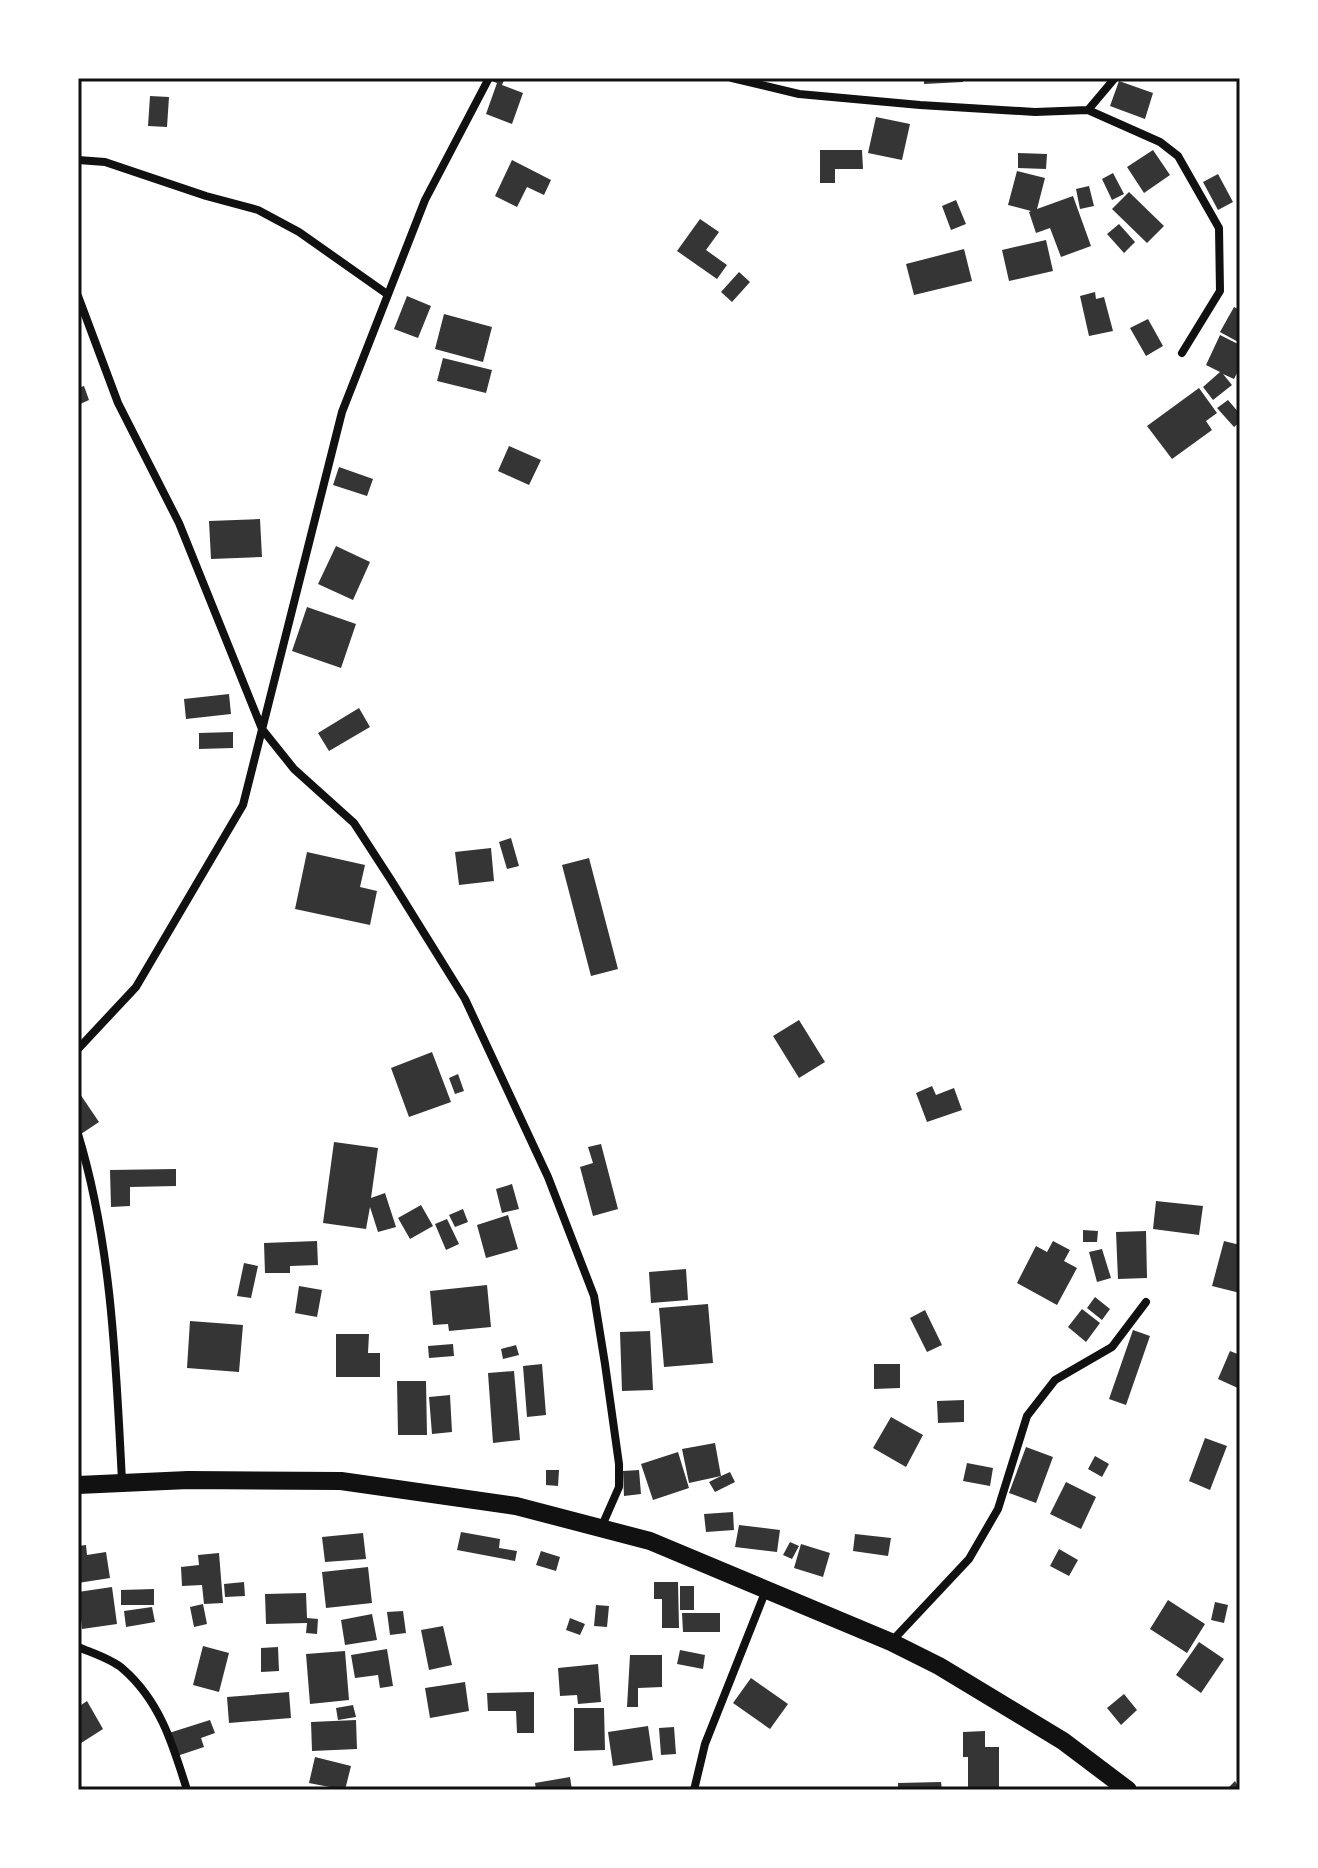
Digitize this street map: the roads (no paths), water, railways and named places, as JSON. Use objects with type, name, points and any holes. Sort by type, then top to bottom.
[{"type":"main road","points":[[78,1485],[188,1480],[341,1481],[516,1506],[650,1541],[891,1642],[939,1666],[1063,1741],[1128,1790]]},
{"type":"street","points":[[78,1049],[136,987],[243,805],[342,412],[425,200],[489,78]]},
{"type":"street","points":[[732,78],[799,94],[920,105],[1035,112],[1088,110],[1160,142],[1178,156],[1219,228],[1220,291],[1182,353]]},
{"type":"street","points":[[1088,110],[1115,78]]},
{"type":"street","points":[[78,160],[105,162],[258,210],[299,232],[387,294]]},
{"type":"street","points":[[78,296],[118,403],[179,523],[262,729],[294,769],[354,823],[391,880],[465,999],[548,1177],[594,1296],[605,1364],[619,1464],[619,1487],[601,1529]]},
{"type":"street","points":[[78,1134],[92,1187],[114,1326],[122,1483]]},
{"type":"street","points":[[891,1642],[969,1559],[998,1509],[1027,1416],[1055,1380],[1112,1347],[1146,1302]]},
{"type":"street","points":[[694,1790],[705,1744],[766,1590]]},
{"type":"street","points":[[78,1647],[122,1667],[151,1700],[170,1734],[187,1790]]},
{"type":"street","points":[[698,1777],[701,1790]]}]
